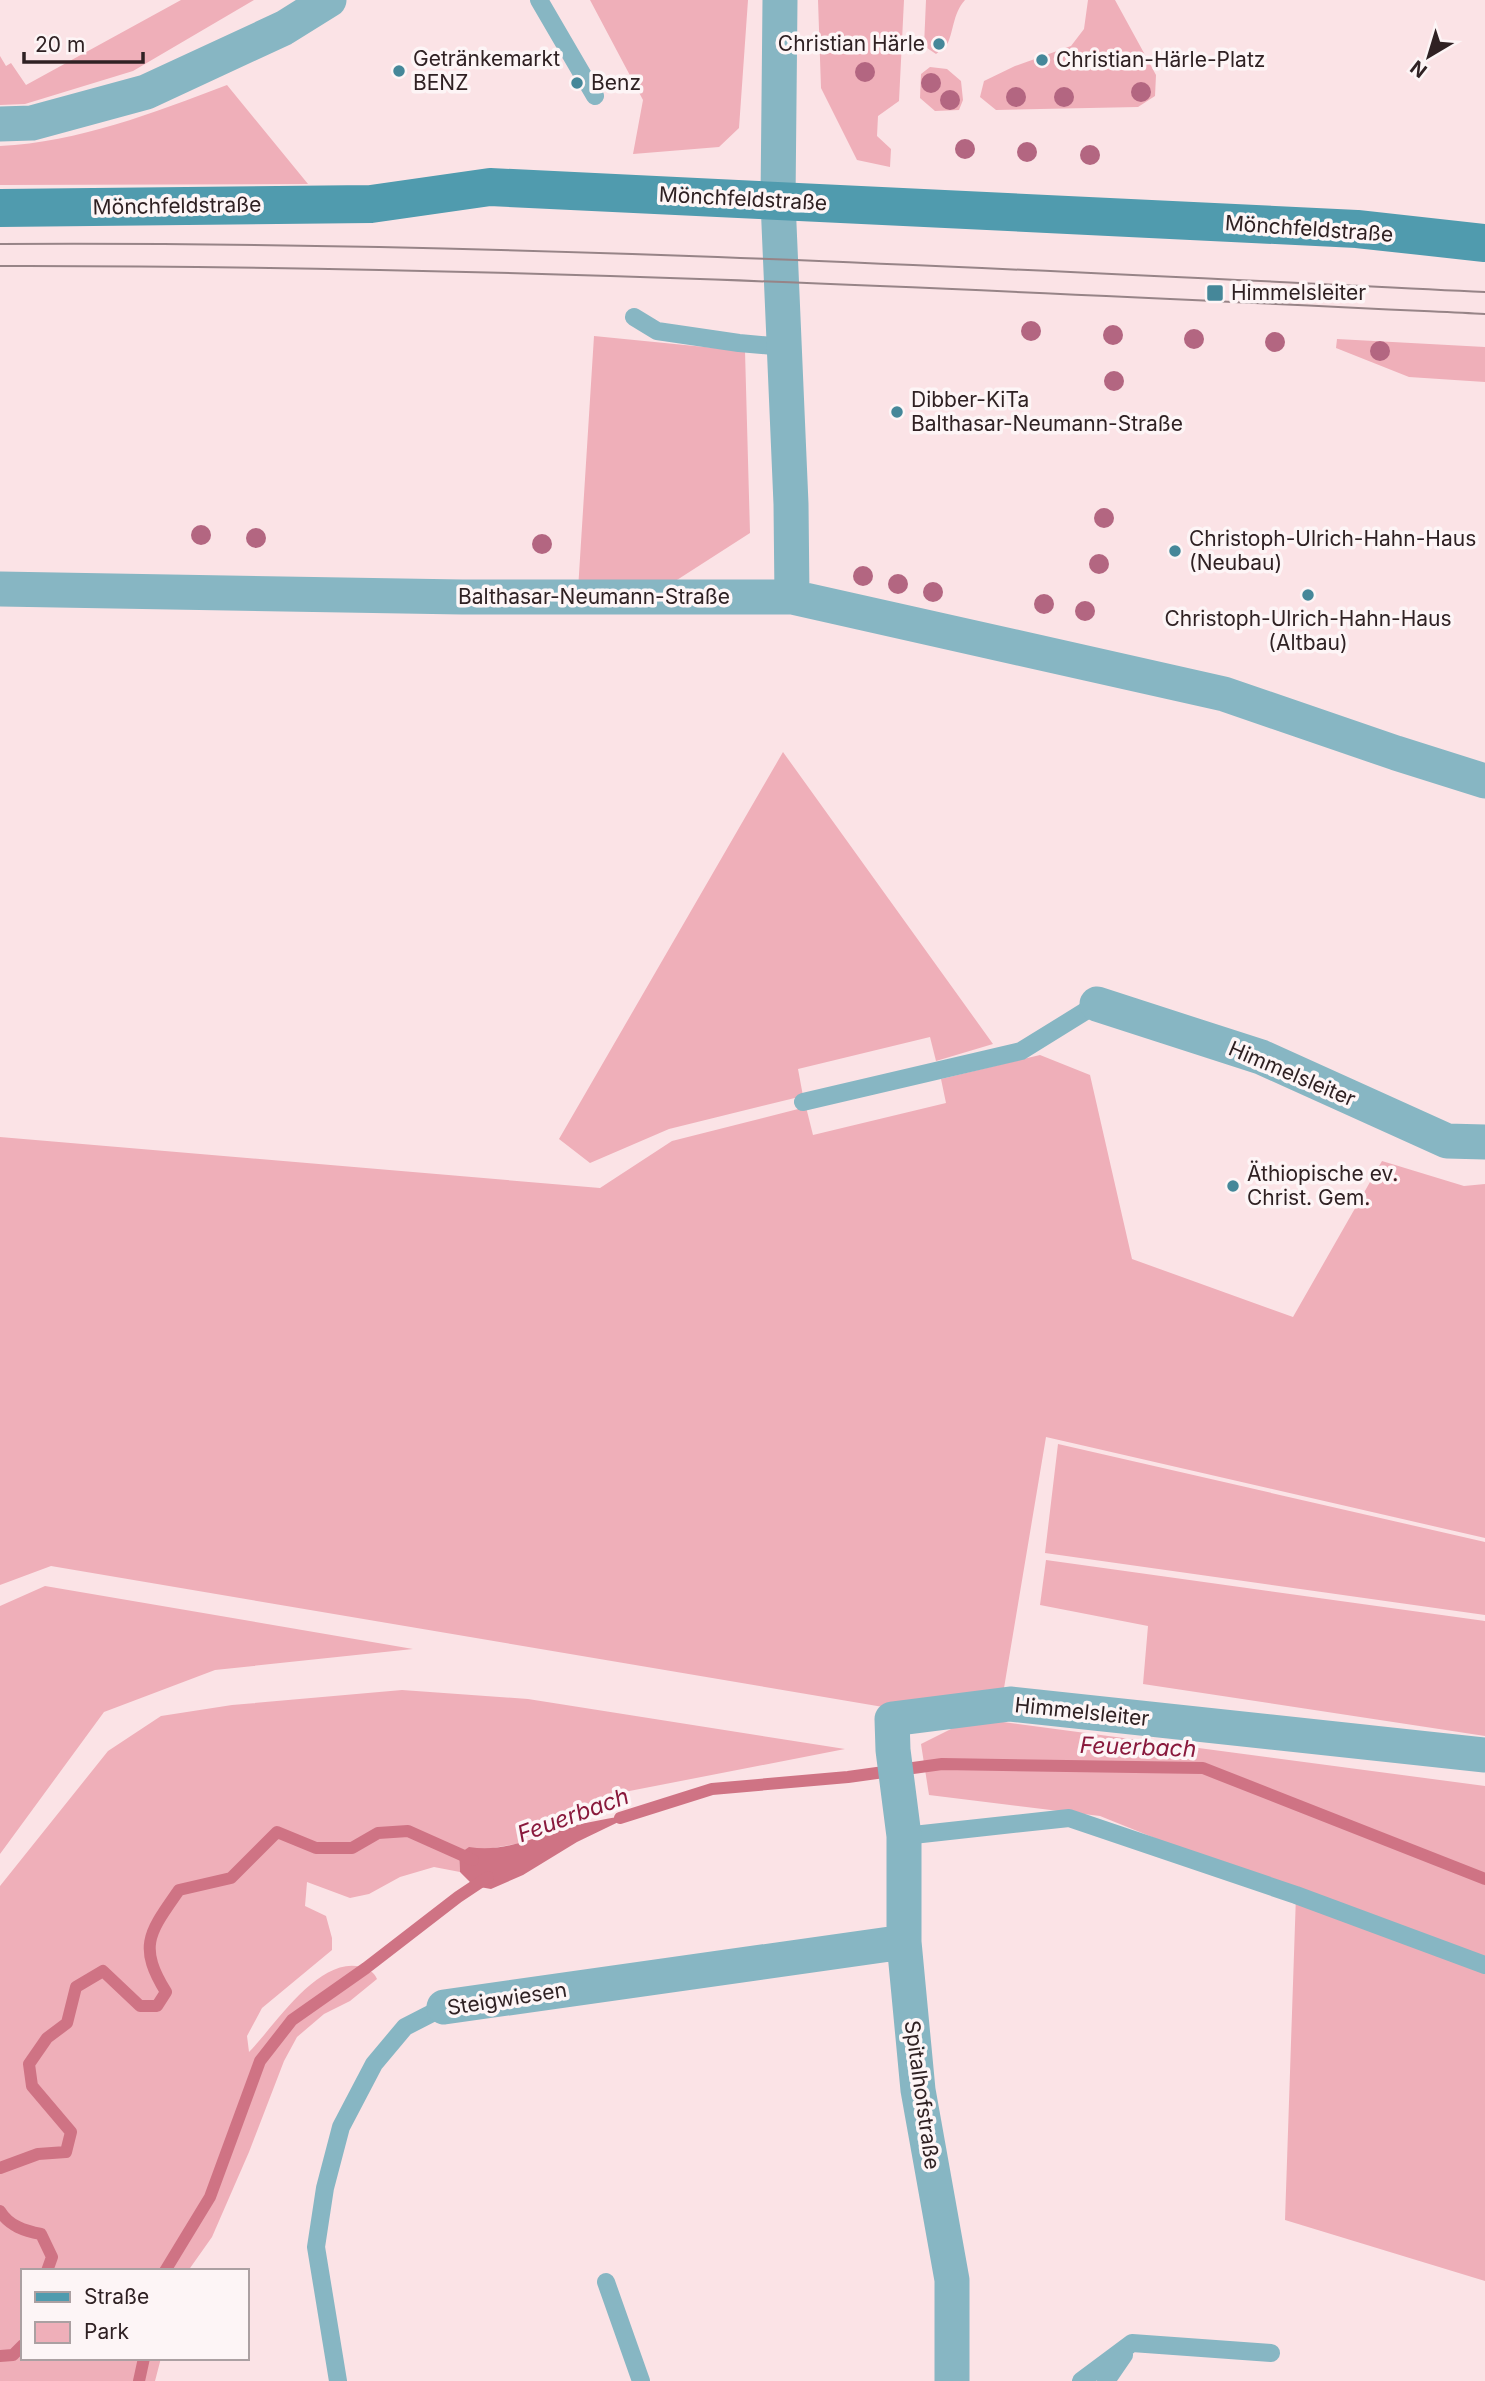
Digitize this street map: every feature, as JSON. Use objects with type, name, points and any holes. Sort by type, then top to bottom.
[{"type":"main road","name":"Mönchfeldstraße","points":[[0,208],[371,204],[490,187],[1357,229],[1485,243]]},
{"type":"street","points":[[0,124],[32,123],[146,92],[284,28],[329,0]]},
{"type":"street","points":[[780,0],[778,201],[791,504],[792,597],[1224,694],[1485,781]]},
{"type":"street","name":"Balthasar-Neumann-Straße","points":[[0,589],[462,597],[792,597]]},
{"type":"street","name":"Himmelsleiter","points":[[1097,1004],[1261,1057],[1447,1141],[1485,1142]]},
{"type":"street","name":"Himmelsleiter","points":[[902,1822],[892,1719],[1010,1703],[1485,1755]]},
{"type":"street","name":"Spitalhofstraße","points":[[902,1822],[904,1942],[918,2090],[952,2280],[952,2381]]},
{"type":"street","name":"Steigwiesen","points":[[444,2007],[904,1942]]},
{"type":"lane","points":[[539,0],[595,96]]},
{"type":"lane","points":[[634,317],[657,331],[783,347]]},
{"type":"lane","points":[[803,1102],[1021,1051],[1097,1004]]},
{"type":"lane","points":[[902,1822],[1069,1818],[1296,1895],[1485,1965]]},
{"type":"lane","name":"Steigwiesen","points":[[338,2381],[316,2247],[325,2188],[341,2127],[374,2064],[405,2027],[444,2007]]},
{"type":"lane","points":[[606,2282],[641,2381]]},
{"type":"lane","points":[[1081,2381],[1132,2343],[1271,2353]]},
{"type":"lane","points":[[1106,2381],[1132,2343]]},
{"type":"green space","points":[[181,0],[254,0],[133,71],[25,104],[0,105],[0,56],[6,66],[11,63],[26,85]]},
{"type":"green space","points":[[590,0],[748,0],[739,128],[719,147],[633,154],[643,100]]},
{"type":"green space","points":[[818,0],[904,0],[899,101],[878,116],[877,136],[891,149],[890,167],[857,160],[821,88]]},
{"type":"green space","points":[[926,0],[965,0],[958,11],[946,46],[936,54],[924,46]]},
{"type":"green space","points":[[1088,0],[1115,0],[1156,75],[1155,96],[1138,107],[996,110],[980,97],[984,81],[1015,66],[1071,46],[1084,29]]},
{"type":"green space","points":[[930,67],[947,69],[961,81],[963,100],[959,110],[935,111],[920,98],[921,74]]},
{"type":"green space","points":[[227,85],[308,184],[0,185],[0,146],[58,139],[87,132],[143,116]]},
{"type":"green space","points":[[594,336],[745,351],[750,533],[666,587],[578,590]]},
{"type":"green space","points":[[1337,339],[1485,347],[1485,382],[1409,377],[1336,348]]},
{"type":"green space","points":[[783,752],[993,1044],[936,1061],[930,1037],[798,1069],[803,1096],[669,1129],[590,1163],[559,1139]]},
{"type":"green space","points":[[1040,1055],[1090,1075],[1132,1259],[1293,1317],[1382,1161],[1464,1186],[1485,1184],[1485,1538],[1046,1437],[1003,1694],[889,1708],[51,1566],[0,1585],[0,1137],[600,1188],[672,1141],[806,1107],[813,1135],[946,1103],[941,1079]]},
{"type":"green space","points":[[1058,1444],[1485,1542],[1485,1615],[1045,1553]]},
{"type":"green space","points":[[1046,1560],[1485,1621],[1485,1736],[1143,1684],[1148,1626],[1040,1605]]},
{"type":"green space","points":[[45,1586],[413,1649],[215,1670],[104,1712],[0,1854],[0,1606]]},
{"type":"green space","points":[[402,1690],[528,1699],[845,1749],[614,1794],[543,1822],[521,1843],[459,1854],[460,1872],[434,1867],[400,1877],[369,1894],[350,1898],[307,1882],[305,1906],[326,1916],[332,1950],[262,2008],[247,2036],[249,2052],[298,1996],[329,1972],[345,1966],[361,1967],[371,1971],[377,1979],[350,2001],[324,2014],[297,2037],[284,2061],[212,2237],[189,2269],[21,2269],[21,2360],[160,2360],[155,2381],[0,2381],[0,1886],[108,1751],[161,1716],[232,1705]]},
{"type":"green space","points":[[973,1718],[1485,1786],[1485,2281],[1285,2220],[1296,1895],[1100,1816],[929,1795],[921,1744]]},
{"type":"shaded area","points":[[635,1814],[577,1842],[523,1875],[491,1889],[474,1886],[460,1872],[459,1854],[469,1847],[505,1846],[573,1826]]},
{"type":"waterway","name":"Feuerbach","points":[[620,1818],[712,1789],[848,1777],[942,1764],[1203,1768],[1485,1879]]},
{"type":"waterway","name":"Feuerbach","points":[[0,2168],[38,2154],[66,2152],[71,2132],[32,2086],[29,2064],[47,2038],[67,2023],[76,1987],[103,1971],[140,2006],[157,2006],[166,1992],[152,1962],[151,1939],[154,1928],[179,1890],[231,1878],[277,1832],[316,1848],[352,1848],[378,1833],[408,1831],[473,1860]]},
{"type":"waterway","points":[[166,2269],[210,2197],[260,2061],[292,2020],[488,1877]]},
{"type":"waterway","name":"Feuerbach","points":[[0,2211],[18,2227],[41,2234],[52,2257],[48,2269]]},
{"type":"waterway","name":"Feuerbach","points":[[0,2356],[13,2355],[21,2347]]},
{"type":"waterway","points":[[139,2381],[144,2360]]},
{"type":"tram line","points":[[0,244],[186,244],[557,252],[928,265],[1485,292]]},
{"type":"tram line","points":[[0,266],[557,274],[1485,314]]},
{"type":"place","name":"Christian Härle","points":[[939,44]]},
{"type":"place","name":"Christian-Härle-Platz","points":[[1042,60]]},
{"type":"place","name":"Getränkemarkt BENZ","points":[[399,71]]},
{"type":"place","name":"Benz","points":[[577,83]]},
{"type":"place","name":"Himmelsleiter","points":[[1215,293]]},
{"type":"place","name":"Dibber-KiTa Balthasar-Neumann-Straße","points":[[897,412]]},
{"type":"place","name":"Christoph-Ulrich-Hahn-Haus (Neubau)","points":[[1175,551]]},
{"type":"place","name":"Christoph-Ulrich-Hahn-Haus (Altbau)","points":[[1308,595]]},
{"type":"place","name":"Äthiopische ev. Christ. Gem.","points":[[1233,1186]]}]
